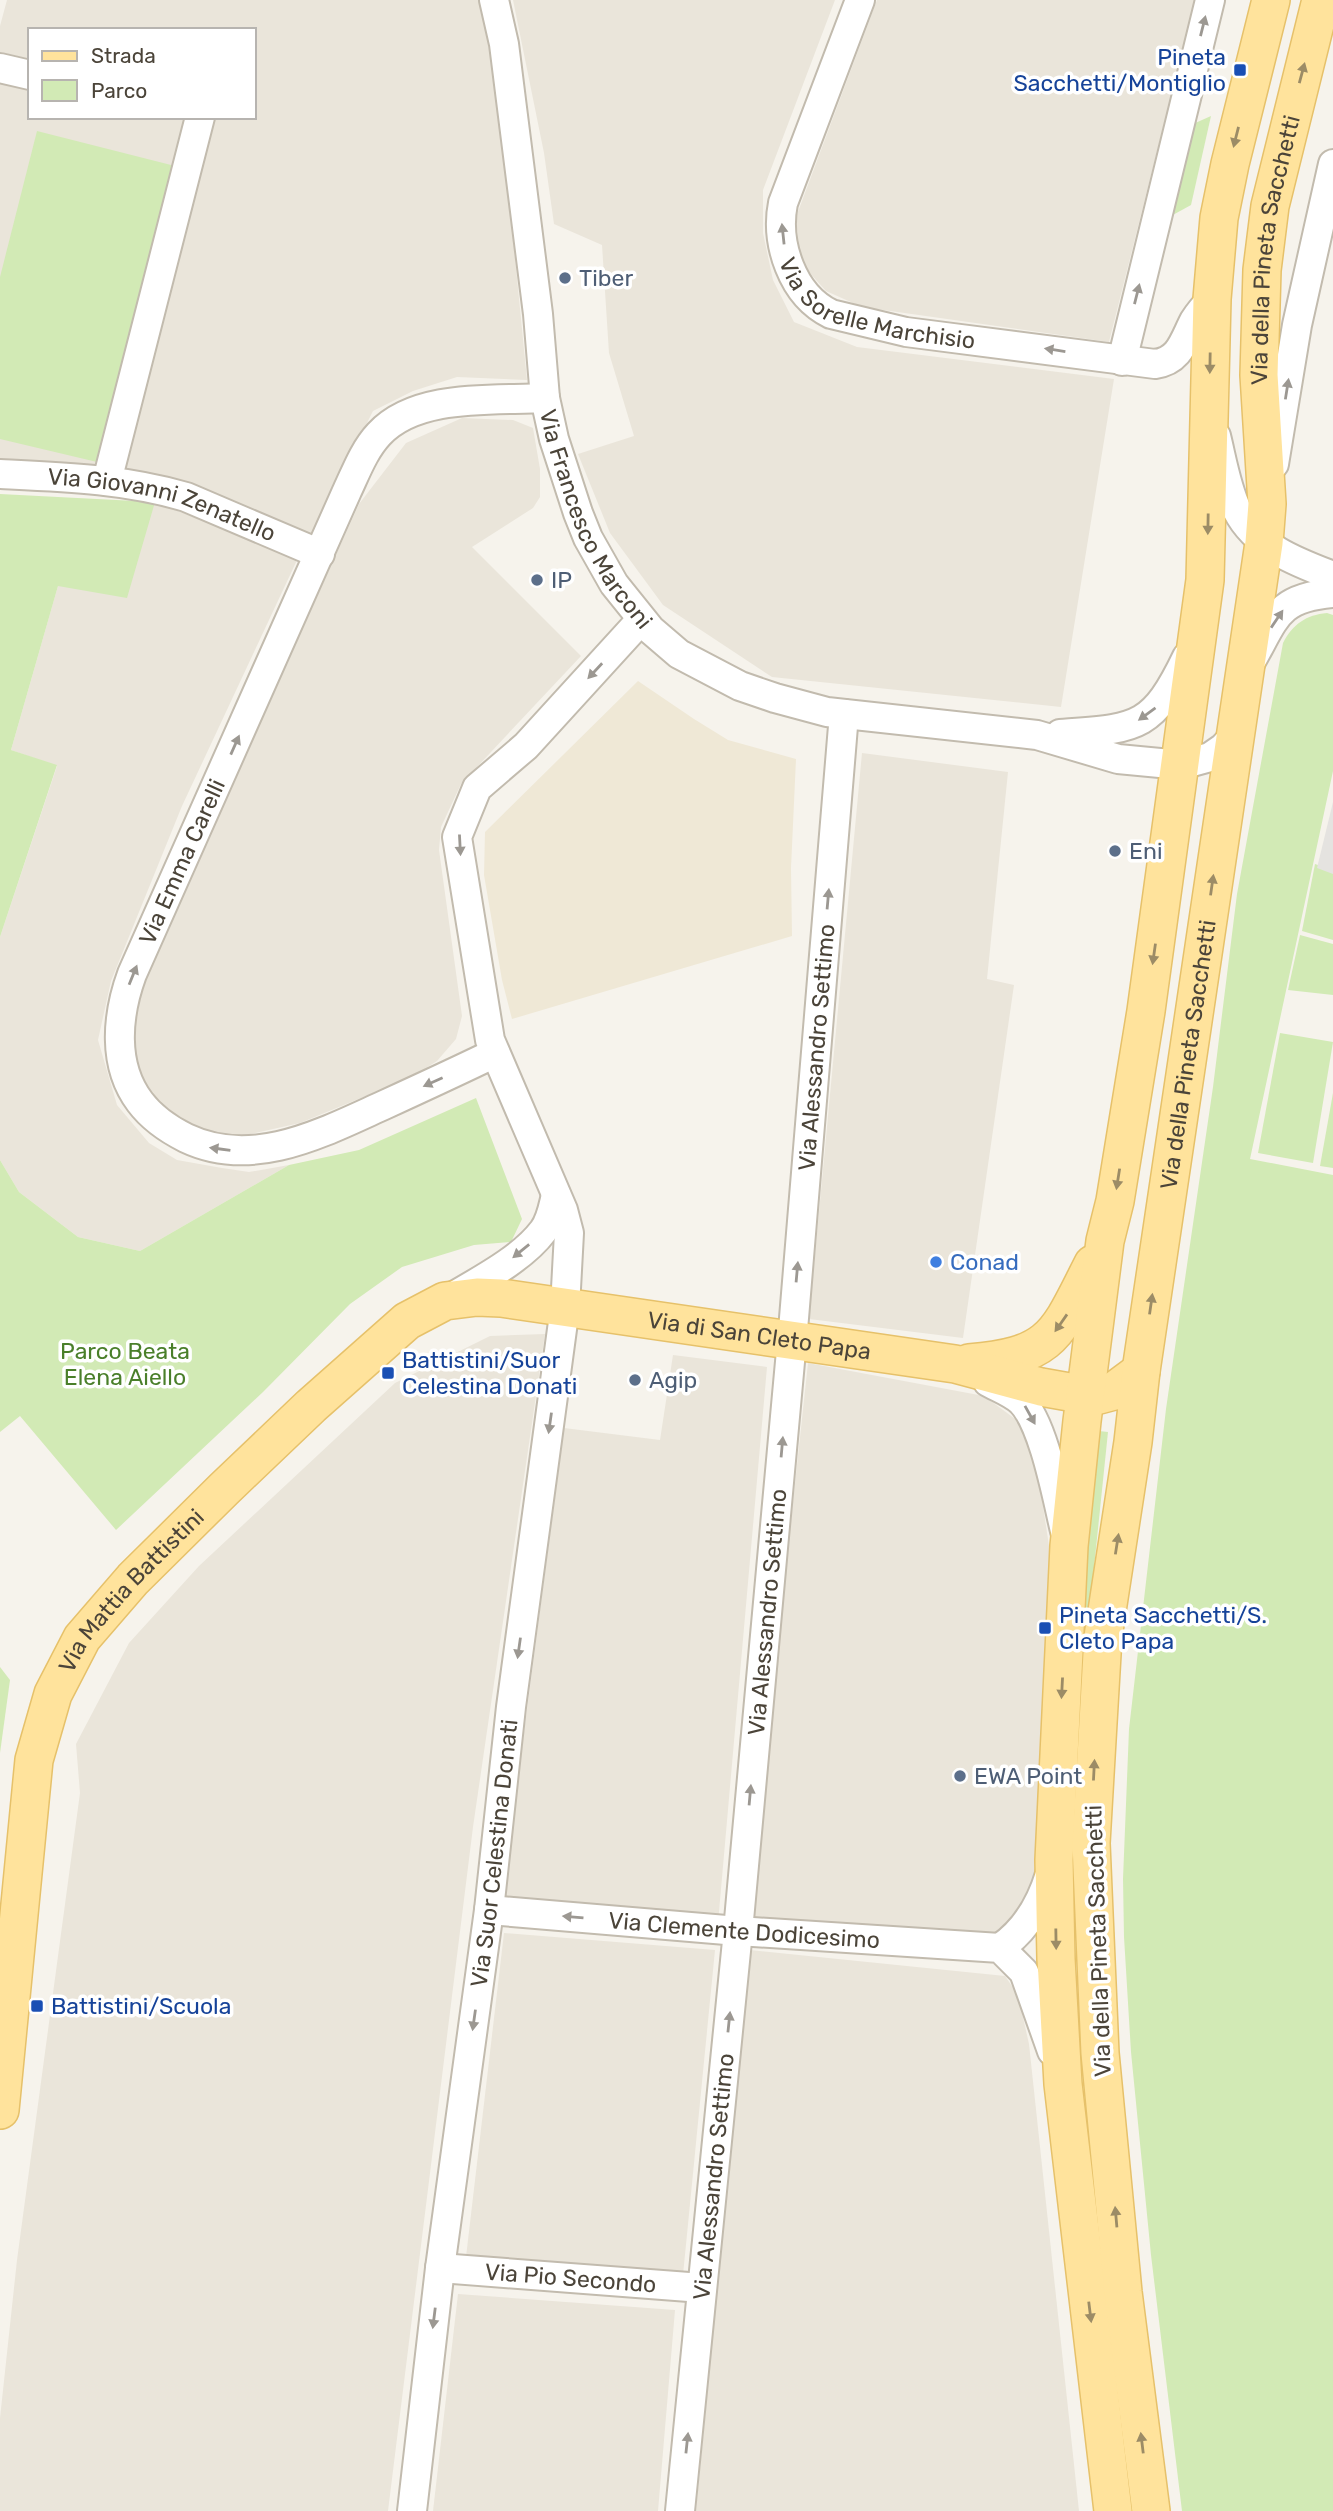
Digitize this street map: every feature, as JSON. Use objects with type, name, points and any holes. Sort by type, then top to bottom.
[{"type":"main road","name":"Via della Pineta Sacchetti","points":[[1113,2511],[1063,2084],[1054,1860],[1069,1546],[1105,1241],[1115,1201],[1146,1011],[1201,613],[1208,550],[1213,267],[1223,194],[1271,0]]},
{"type":"main road","name":"Via della Pineta Sacchetti","points":[[1151,2511],[1123,2292],[1100,2053],[1091,1843],[1103,1637],[1264,543],[1267,504],[1259,375],[1262,270],[1270,206],[1321,0]]},
{"type":"main road","name":"Via della Pineta Sacchetti","points":[[955,1364],[1015,1357],[1044,1343],[1068,1313],[1105,1241]]},
{"type":"main road","name":"Via Mattia Battistini","points":[[0,2110],[34,1760],[53,1694],[82,1638],[132,1579],[311,1406],[407,1321],[446,1301],[490,1297],[565,1307]]},
{"type":"main road","name":"Via di San Cleto Papa","points":[[565,1307],[955,1364],[1041,1387],[1086,1395]]},
{"type":"main road","points":[[1086,1395],[1114,1391],[1141,1371]]},
{"type":"street","name":"Via Francesco Marconi","points":[[494,0],[510,89],[538,314],[545,398],[554,439],[583,526],[614,584],[641,620],[679,654],[740,686],[803,707],[1037,735],[1118,759],[1181,765]]},
{"type":"street","name":"Via Sorelle Marchisio","points":[[860,0],[783,203],[781,216],[788,264],[803,292],[820,309],[831,314],[906,332],[1122,361]]},
{"type":"street","points":[[1210,0],[1122,361],[1155,364],[1171,359],[1184,344],[1193,323],[1212,299]]},
{"type":"street","points":[[0,68],[28,75]]},
{"type":"street","points":[[107,481],[199,119]]},
{"type":"street","name":"Via della Pineta Sacchetti","points":[[1267,504],[1297,325],[1333,164]]},
{"type":"street","name":"Via Emma Carelli","points":[[495,1053],[326,1131],[272,1149],[220,1150],[202,1146],[175,1132],[150,1114],[138,1099],[125,1070],[120,1030],[124,996],[132,974],[373,441],[389,425],[410,413],[436,405],[545,398]]},
{"type":"street","name":"Via della Pineta Sacchetti","points":[[1209,407],[1234,500],[1242,517],[1264,543]]},
{"type":"street","name":"Via Giovanni Zenatello","points":[[0,474],[107,481],[149,487],[186,497],[320,554]]},
{"type":"street","points":[[1264,543],[1289,558],[1333,576]]},
{"type":"street","points":[[1244,674],[1283,609],[1301,598],[1333,593]]},
{"type":"street","name":"Via Francesco Marconi","points":[[1037,735],[1119,729],[1152,713],[1170,693],[1175,683],[1187,657],[1201,613]]},
{"type":"street","name":"Via Suor Celestina Donati","points":[[412,2511],[440,2268],[489,1910],[511,1707],[565,1307],[569,1233],[565,1216],[488,1034],[457,838],[477,788],[526,746],[641,620]]},
{"type":"street","name":"Via Alessandro Settimo","points":[[680,2511],[738,1931],[844,714]]},
{"type":"street","points":[[1181,765],[1210,757],[1235,736]]},
{"type":"street","points":[[446,1301],[501,1267],[543,1233],[556,1195]]},
{"type":"street","name":"Via di San Cleto Papa","points":[[955,1364],[1014,1396],[1031,1414],[1045,1455],[1069,1546]]},
{"type":"street","points":[[1054,1860],[1041,1899],[1030,1919],[1000,1948],[1024,1972],[1063,2084]]},
{"type":"street","name":"Via Clemente Dodicesimo","points":[[489,1910],[738,1931],[1000,1948]]},
{"type":"street","name":"Via Pio Secondo","points":[[440,2268],[702,2288]]},
{"type":"shaded area","points":[[7,0],[482,0],[504,145],[527,380],[457,377],[413,391],[373,411],[310,537],[208,490],[123,470],[211,119],[256,119],[256,28],[28,28],[28,59],[0,52],[0,26]]},
{"type":"shaded area","points":[[513,0],[835,0],[763,190],[763,233],[773,280],[794,322],[857,347],[1114,379],[1061,707],[772,677],[663,605],[610,533],[578,454],[634,436],[609,353],[602,245],[554,224],[544,153]]},
{"type":"shaded area","points":[[877,0],[1195,0],[1109,342],[862,307],[826,291],[800,262],[796,217]]},
{"type":"shaded area","points":[[0,78],[28,85],[28,119],[186,121],[101,473],[0,464]]},
{"type":"shaded area","points":[[462,418],[513,420],[533,428],[540,469],[540,497],[533,508],[472,547],[581,656],[461,784],[441,827],[439,850],[462,1016],[456,1039],[437,1061],[412,1077],[300,1123],[237,1137],[207,1136],[152,1099],[137,1074],[131,1042],[136,995],[359,504],[406,443]]},
{"type":"shaded area","points":[[155,502],[298,558],[182,806],[111,981],[98,1040],[117,1105],[149,1143],[177,1160],[222,1168],[249,1172],[289,1165],[140,1251],[78,1237],[19,1192],[0,1160],[0,937],[57,766],[11,750],[58,586]]},
{"type":"shaded area","points":[[638,681],[728,740],[796,759],[791,868],[792,936],[512,1019],[502,980],[484,875],[485,832]]},
{"type":"shaded area","points":[[862,753],[1008,772],[987,979],[1014,985],[963,1338],[809,1319]]},
{"type":"shaded area","points":[[1333,802],[1333,874],[1317,868]]},
{"type":"shaded area","points":[[545,1334],[473,1827],[388,2511],[0,2511],[0,2418],[17,2260],[80,1793],[76,1744],[129,1643],[199,1566],[395,1383],[490,1336]]},
{"type":"shaded area","points":[[673,1355],[767,1367],[718,1923],[502,1900],[564,1428],[660,1440]]},
{"type":"shaded area","points":[[808,1363],[984,1396],[1018,1421],[1038,1473],[1054,1579],[1039,1867],[1025,1902],[1008,1931],[984,1939],[748,1920]]},
{"type":"shaded area","points":[[504,1933],[715,1950],[683,2275],[466,2257]]},
{"type":"shaded area","points":[[750,1950],[1005,1976],[1018,1995],[1029,2044],[1079,2511],[696,2511]]},
{"type":"shaded area","points":[[458,2294],[675,2310],[658,2511],[433,2511]]},
{"type":"green space","points":[[1211,116],[1191,205],[1171,216],[1193,124]]},
{"type":"green space","points":[[37,131],[175,166],[97,462],[0,439],[0,277]]},
{"type":"green space","points":[[0,494],[155,502],[127,598],[58,586],[11,750],[57,765],[0,937]]},
{"type":"green space","points":[[1327,613],[1333,615],[1333,771],[1250,1159],[1333,1175],[1333,2511],[1182,2511],[1151,2255],[1131,2052],[1123,1879],[1129,1729],[1166,1409],[1213,1087],[1237,894],[1283,643],[1301,622]]},
{"type":"green space","points":[[1315,864],[1333,870],[1333,940],[1302,931]]},
{"type":"green space","points":[[1300,935],[1333,944],[1333,995],[1288,990]]},
{"type":"green space","points":[[1280,1033],[1333,1042],[1313,1163],[1258,1153]]},
{"type":"green space","points":[[1333,1093],[1333,1168],[1320,1166]]},
{"type":"green space","name":"Parco Beata Elena Aiello","points":[[476,1098],[522,1219],[511,1242],[474,1245],[402,1267],[350,1304],[263,1392],[116,1530],[20,1416],[0,1432],[0,1160],[19,1192],[78,1237],[140,1251],[289,1165],[359,1150]]},
{"type":"green space","points":[[1099,1431],[1108,1432],[1086,1645],[1080,1644]]},
{"type":"green space","points":[[0,1667],[10,1680],[0,1753]]},
{"type":"place","name":"Pineta Sacchetti/Montiglio","points":[[1240,70]]},
{"type":"place","name":"Tiber","points":[[565,278]]},
{"type":"place","name":"IP","points":[[537,580]]},
{"type":"place","name":"Eni","points":[[1115,851]]},
{"type":"place","name":"Conad","points":[[936,1262]]},
{"type":"place","name":"Battistini/Suor Celestina Donati","points":[[388,1373]]},
{"type":"place","name":"Agip","points":[[635,1380]]},
{"type":"place","name":"Pineta Sacchetti/S. Cleto Papa","points":[[1045,1628]]},
{"type":"place","name":"EWA Point","points":[[960,1776]]},
{"type":"place","name":"Battistini/Scuola","points":[[37,2006]]}]
